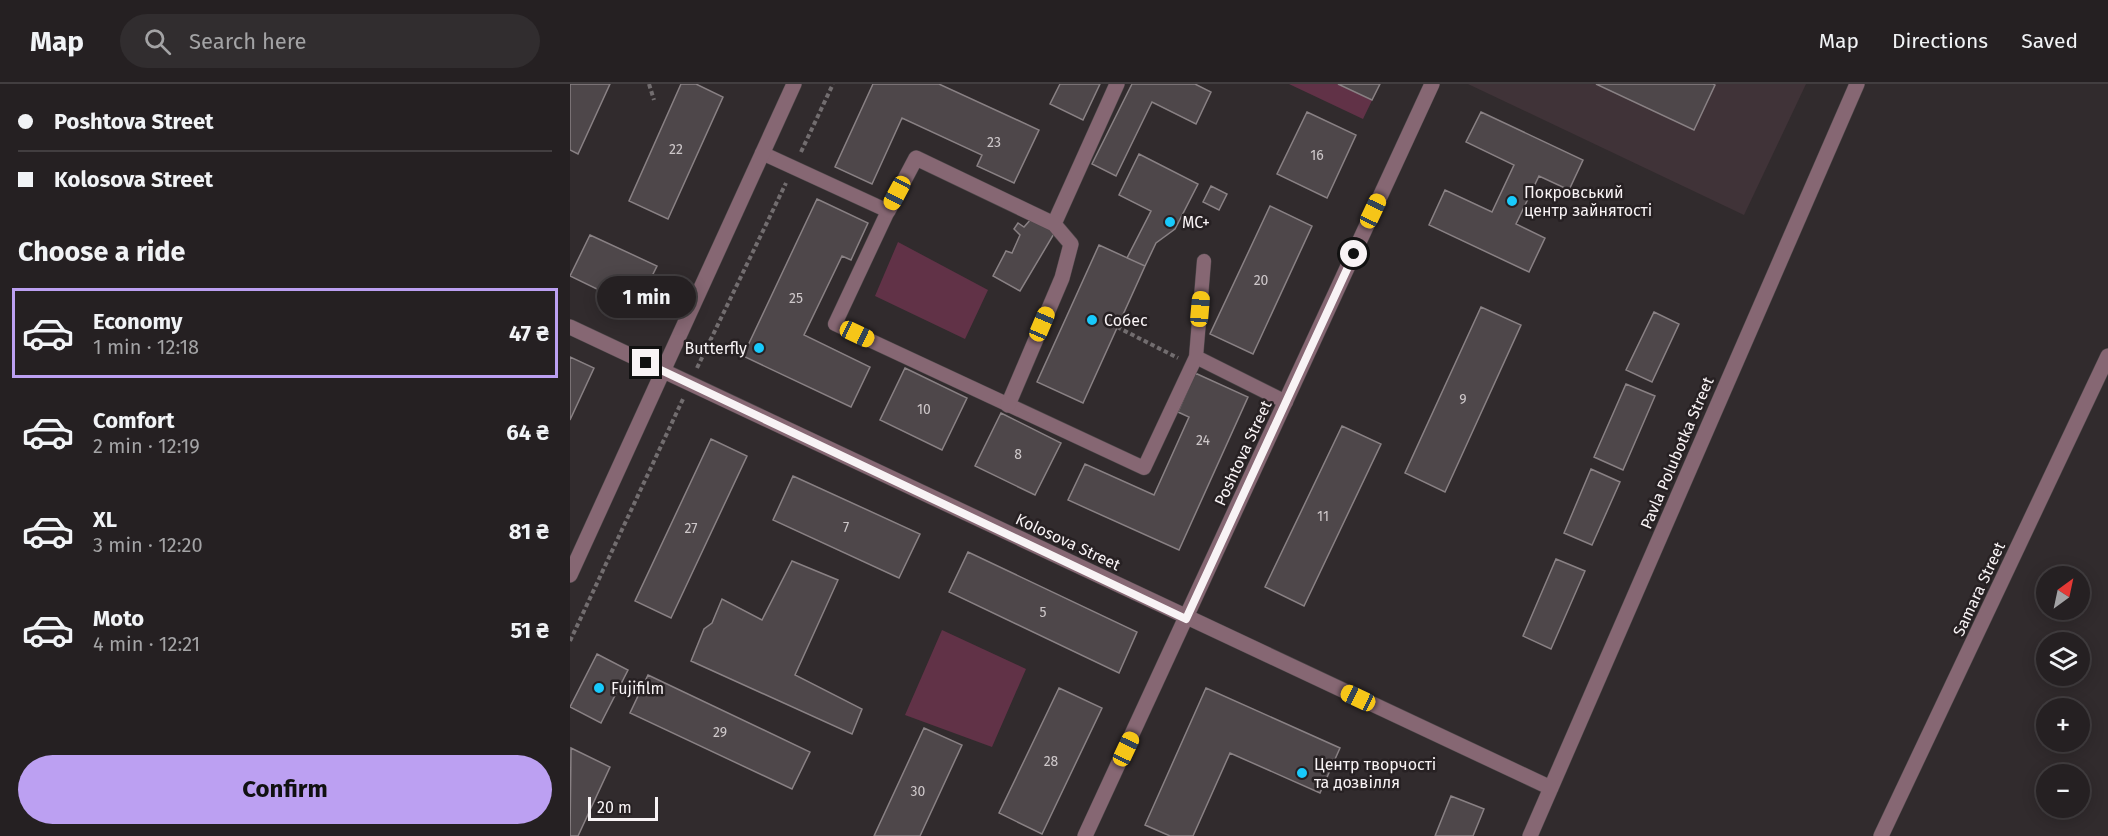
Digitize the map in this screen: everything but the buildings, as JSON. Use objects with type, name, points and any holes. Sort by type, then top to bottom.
[{"type":"street","points":[[570,574],[794,84]]},
{"type":"street","points":[[1054,224],[1117,84]]},
{"type":"street","name":"Poshtova Street","points":[[1085,836],[1432,84]]},
{"type":"street","name":"Pavla Polubotka Street","points":[[1530,836],[1857,84]]},
{"type":"street","points":[[888,210],[916,158],[1054,224],[1071,244],[1062,278],[1008,405]]},
{"type":"street","name":"Kolosova Street","points":[[570,327],[1186,619],[1551,788]]},
{"type":"street","name":"Samara Street","points":[[1881,836],[2108,356]]},
{"type":"lane","points":[[762,153],[888,210],[835,324],[1144,468],[1194,361],[1203,261]]},
{"type":"lane","points":[[1194,361],[1286,402]]},
{"type":"path","points":[[649,84],[654,100]]},
{"type":"path","points":[[570,641],[833,84]]},
{"type":"path","points":[[1117,327],[1194,361]]},
{"type":"shaded area","points":[[1289,84],[1380,84],[1363,119]]},
{"type":"shaded area","points":[[1468,84],[1806,84],[1744,215]]},
{"type":"shaded area","points":[[898,242],[988,290],[965,339],[875,296]]},
{"type":"shaded area","points":[[942,630],[1026,669],[992,747],[905,715]]},
{"type":"place","name":"Покровський центр зайнятості","points":[[1512,201]]},
{"type":"place","name":"МС+","points":[[1170,222]]},
{"type":"place","name":"Собес","points":[[1092,320]]},
{"type":"place","name":"Butterfly","points":[[759,348]]},
{"type":"place","name":"Fujifilm","points":[[599,688]]},
{"type":"place","name":"Центр творчості та дозвілля","points":[[1302,773]]},
{"type":"route","points":[[646,363],[1186,619],[1354,254]]}]
